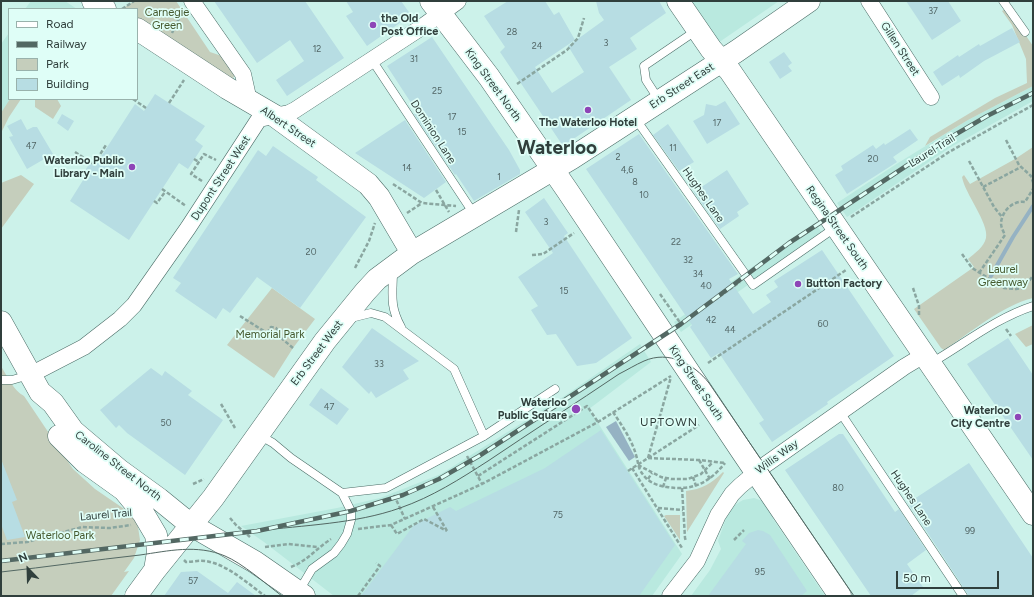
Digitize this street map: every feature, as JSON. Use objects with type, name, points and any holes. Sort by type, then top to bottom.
[{"type":"main road","name":"Regina Street South","points":[[678,1],[842,223],[860,261],[1032,512]]},
{"type":"main road","name":"Erb Street East","points":[[553,170],[721,61],[810,1]]},
{"type":"main road","name":"King Street North","points":[[436,7],[489,77],[553,170]]},
{"type":"main road","name":"Albert Street","points":[[138,30],[197,69],[275,116],[368,184],[379,197],[412,253]]},
{"type":"main road","name":"Erb Street West","points":[[136,596],[213,498],[341,320],[377,279],[472,211],[553,170]]},
{"type":"main road","name":"King Street South","points":[[553,170],[840,596]]},
{"type":"main road","name":"Caroline Street North","points":[[1,322],[35,384],[53,403],[74,431],[119,470],[159,499],[191,525],[255,562],[301,594]]},
{"type":"main road","points":[[35,384],[40,409],[58,435],[85,462],[124,490],[147,518],[156,534],[158,552],[155,570]]},
{"type":"street","name":"Dupont Street West","points":[[35,384],[120,319],[134,305],[188,228],[259,119],[289,113],[295,110],[372,60],[436,7],[458,1]]},
{"type":"street","name":"Gillen Street","points":[[869,1],[931,97]]},
{"type":"street","points":[[187,6],[243,74],[249,101]]},
{"type":"street","name":"Willis Way","points":[[670,596],[697,561],[718,516],[732,494],[756,472],[904,367],[927,359]]},
{"type":"lane","points":[[1004,1],[1024,32]]},
{"type":"lane","points":[[660,101],[646,80],[644,66],[698,30]]},
{"type":"lane","name":"Dominion Lane","points":[[372,60],[472,211]]},
{"type":"lane","name":"Hughes Lane","points":[[634,117],[753,285]]},
{"type":"lane","points":[[753,285],[842,223]]},
{"type":"lane","points":[[393,267],[392,294],[394,315],[402,329]]},
{"type":"lane","points":[[927,359],[1004,318],[1033,306]]},
{"type":"lane","points":[[341,320],[371,313],[385,317],[454,369],[484,436]]},
{"type":"lane","points":[[1,380],[12,380],[35,384]]},
{"type":"lane","points":[[342,493],[386,488],[484,436],[555,389]]},
{"type":"lane","name":"Hughes Lane","points":[[840,412],[963,596]]},
{"type":"lane","points":[[258,435],[273,443],[291,458],[342,493],[351,512],[351,520],[348,531],[341,544],[334,553],[312,569],[301,594]]},
{"type":"path","points":[[124,8],[134,1]]},
{"type":"path","points":[[166,48],[168,41],[187,6]]},
{"type":"path","points":[[517,84],[567,50],[578,38],[584,18]]},
{"type":"path","points":[[170,103],[185,78],[197,69]]},
{"type":"path","points":[[134,100],[146,108]]},
{"type":"path","name":"Laurel Trail","points":[[842,223],[949,152],[1033,105]]},
{"type":"path","points":[[1006,140],[1015,159],[1031,176],[1033,182]]},
{"type":"path","points":[[75,152],[94,164],[106,144]]},
{"type":"path","points":[[203,181],[191,174],[204,154],[216,160]]},
{"type":"path","points":[[194,159],[199,162]]},
{"type":"path","points":[[969,161],[994,207],[1002,218]]},
{"type":"path","points":[[983,187],[1021,167]]},
{"type":"path","points":[[390,183],[422,203],[472,211]]},
{"type":"path","points":[[980,272],[1005,235],[1001,224],[1003,213],[1010,206],[1020,202],[1025,202],[1033,189]]},
{"type":"path","points":[[154,201],[157,203],[163,190],[186,206]]},
{"type":"path","points":[[436,190],[450,213]]},
{"type":"path","points":[[402,216],[422,203]]},
{"type":"path","points":[[516,232],[519,207]]},
{"type":"path","points":[[355,268],[369,241],[376,219]]},
{"type":"path","points":[[532,255],[543,254],[574,233]]},
{"type":"path","points":[[962,254],[972,268],[1004,288],[1023,288],[1033,276]]},
{"type":"path","points":[[708,363],[860,261]]},
{"type":"path","points":[[673,312],[681,324],[745,278],[753,285]]},
{"type":"path","points":[[1027,284],[1033,284]]},
{"type":"path","points":[[913,288],[919,306],[919,316]]},
{"type":"path","points":[[910,303],[916,299]]},
{"type":"path","points":[[240,316],[267,333],[270,337],[280,337]]},
{"type":"path","points":[[267,333],[271,327],[276,328],[280,337],[294,348]]},
{"type":"path","points":[[1006,329],[1011,336]]},
{"type":"path","points":[[291,567],[300,564],[334,536],[348,531],[391,525],[482,484],[598,422],[671,376],[648,458]]},
{"type":"path","points":[[221,404],[235,428]]},
{"type":"path","points":[[478,476],[587,406],[598,422]]},
{"type":"path","points":[[613,412],[625,430],[637,456],[637,465],[648,479],[654,483],[663,487],[682,488],[696,486],[710,478],[725,463],[699,460],[648,458]]},
{"type":"path","points":[[628,471],[699,425]]},
{"type":"path","points":[[462,448],[482,484]]},
{"type":"path","points":[[699,460],[710,478]]},
{"type":"path","points":[[637,465],[666,478],[686,479],[701,474],[713,462]]},
{"type":"path","points":[[632,468],[682,548]]},
{"type":"path","points":[[648,479],[652,473]]},
{"type":"path","points":[[693,477],[696,486]]},
{"type":"path","points":[[663,487],[666,478]]},
{"type":"path","points":[[390,485],[405,519]]},
{"type":"path","points":[[682,488],[686,541]]},
{"type":"path","points":[[391,525],[397,534],[424,519],[447,531],[433,507]]},
{"type":"path","points":[[657,508],[683,510]]},
{"type":"path","points":[[230,518],[250,537]]},
{"type":"path","name":"Laurel Trail","points":[[1,544],[27,542],[82,527],[110,528],[132,525]]},
{"type":"path","points":[[734,540],[744,530]]},
{"type":"path","points":[[264,548],[288,544],[318,548]]},
{"type":"path","points":[[206,561],[207,556]]},
{"type":"path","points":[[186,562],[206,561],[218,565],[238,576],[265,596]]},
{"type":"path","points":[[358,596],[380,566],[376,563]]},
{"type":"shaded area","points":[[31,1],[65,1],[76,8],[26,8]]},
{"type":"shaded area","points":[[690,1],[779,1],[718,43]]},
{"type":"shaded area","points":[[8,34],[8,100],[15,100],[1,120],[1,44]]},
{"type":"shaded area","points":[[1033,86],[1033,101],[951,147],[847,217],[837,203],[968,120]]},
{"type":"shaded area","points":[[815,223],[822,233],[681,332],[674,322]]},
{"type":"shaded area","points":[[640,344],[651,362],[589,409],[682,554],[652,596],[334,596],[241,526],[337,508],[380,498],[441,474],[566,395]]},
{"type":"shaded area","points":[[754,498],[763,501],[770,507],[773,519],[825,596],[691,596],[710,570],[721,549],[718,541],[728,513],[733,506],[743,500]]},
{"type":"green space","name":"Carnegie Green","points":[[134,1],[176,1],[210,52],[225,57],[235,74],[232,81],[138,20],[138,8],[124,8]]},
{"type":"green space","points":[[1007,8],[1033,46],[1033,86],[968,120],[925,146],[930,137],[995,98],[1027,83],[1026,59],[1012,25],[1002,11]]},
{"type":"green space","points":[[9,100],[20,100],[1,133],[1,113]]},
{"type":"green space","points":[[35,100],[58,100],[61,106],[53,119],[35,107]]},
{"type":"green space","name":"Laurel Greenway","points":[[1033,147],[1033,298],[999,313],[944,350],[941,348],[914,309],[974,267],[968,259],[979,250],[985,241],[986,232],[984,225],[967,192],[962,177],[964,175],[970,184],[1015,159]]},
{"type":"green space","points":[[21,175],[34,184],[1,229],[1,183]]},
{"type":"green space","name":"Memorial Park","points":[[272,288],[315,319],[293,348],[274,378],[227,345]]},
{"type":"green space","points":[[1033,325],[1033,344],[1026,347],[1015,334]]},
{"type":"green space","name":"Waterloo Park","points":[[1,366],[13,387],[24,396],[73,469],[95,489],[133,515],[138,527],[140,540],[134,558],[124,572],[129,571],[111,596],[1,596]]},
{"type":"green space","points":[[723,472],[724,473],[687,532],[686,491],[697,489],[706,485]]},
{"type":"green space","points":[[680,515],[680,540],[664,516]]},
{"type":"water","points":[[616,421],[635,457],[629,461],[606,427]]},
{"type":"building","points":[[214,1],[305,1],[344,58],[287,96],[276,80],[304,61],[290,40],[257,63]]},
{"type":"building","name":"the Old Post Office","points":[[346,1],[401,1],[411,15],[367,46],[346,16],[353,12]]},
{"type":"building","points":[[508,1],[545,1],[554,15],[559,12],[575,40],[535,67],[552,93],[584,72],[568,46],[604,20],[599,13],[596,1],[659,1],[666,13],[630,38],[637,49],[609,67],[631,100],[563,146],[500,52],[505,47],[484,16]]},
{"type":"building","points":[[906,1],[948,1],[961,21],[932,40]]},
{"type":"building","points":[[1012,28],[1020,42],[984,61],[960,78],[959,75],[942,86],[933,72],[958,55],[959,57],[979,44],[980,46]]},
{"type":"building","points":[[432,37],[509,150],[520,170],[520,174],[474,201],[414,114],[417,112],[387,66]]},
{"type":"building","points":[[784,52],[792,63],[788,66],[792,71],[780,79],[769,62]]},
{"type":"building","name":"Waterloo Public Library - Main","points":[[155,94],[205,126],[195,140],[203,146],[188,169],[179,163],[129,240],[70,201],[85,177],[82,175],[90,163],[95,166],[135,104],[144,111]]},
{"type":"building","points":[[725,101],[740,124],[707,144],[693,121],[704,115],[706,104],[716,106]]},
{"type":"building","points":[[62,114],[74,121],[68,131],[57,123]]},
{"type":"building","points":[[21,119],[27,130],[37,127],[53,154],[27,169],[9,137],[13,136],[7,126]]},
{"type":"building","points":[[405,120],[446,182],[424,198],[355,153]]},
{"type":"building","points":[[668,124],[694,162],[679,171],[653,135]]},
{"type":"building","points":[[910,129],[918,140],[893,157],[897,162],[847,194],[835,175],[843,170],[841,166],[873,145],[876,149]]},
{"type":"building","points":[[639,134],[738,274],[729,279],[753,314],[771,302],[766,295],[778,287],[774,281],[822,250],[894,356],[827,402],[828,404],[772,442],[759,423],[764,420],[719,353],[711,358],[690,327],[692,325],[586,169]]},
{"type":"building","points":[[273,146],[318,177],[316,180],[366,217],[300,308],[257,277],[230,313],[223,308],[216,319],[175,291],[181,283],[173,278],[258,150],[266,156]]},
{"type":"building","points":[[727,170],[749,204],[737,212],[739,216],[720,229],[694,192]]},
{"type":"building","points":[[544,198],[568,233],[564,236],[632,338],[596,363],[577,366],[556,334],[547,335],[531,310],[538,306],[518,277],[553,253],[525,212]]},
{"type":"building","points":[[372,328],[419,361],[403,370],[409,379],[376,398],[371,391],[369,394],[342,367]]},
{"type":"building","name":"Waterloo City Centre","points":[[1008,338],[1033,375],[1033,460],[967,364]]},
{"type":"building","points":[[151,368],[162,376],[165,371],[192,391],[188,395],[223,420],[185,475],[127,433],[119,425],[116,428],[100,410]]},
{"type":"building","points":[[321,388],[349,409],[337,425],[309,405]]},
{"type":"building","points":[[601,430],[675,545],[639,596],[361,596],[414,525],[450,507],[456,511],[545,468]]},
{"type":"building","points":[[839,434],[843,434],[895,512],[899,509],[926,550],[907,564],[923,587],[911,596],[871,596],[785,470]]},
{"type":"building","points":[[1,459],[17,500],[12,502],[25,537],[7,540],[1,524]]},
{"type":"building","points":[[969,463],[1033,558],[1033,596],[969,596],[908,503]]},
{"type":"building","points":[[758,530],[770,535],[807,591],[801,596],[708,596],[746,544],[742,541],[749,533]]},
{"type":"building","points":[[197,571],[228,593],[237,582],[256,596],[164,596],[181,572]]},
{"type":"waterway","points":[[991,276],[1013,237],[1033,206]]},
{"type":"tram line","points":[[257,531],[365,518],[412,504],[446,487],[488,461],[619,374],[644,361],[663,357],[672,358],[688,365],[696,370],[709,383],[854,596]]},
{"type":"tram line","points":[[1,572],[172,550],[193,549],[214,552],[232,559],[282,596]]},
{"type":"railway","points":[[1,561],[257,531],[351,511],[403,495],[439,479],[479,456],[681,324],[789,243],[941,143],[987,116],[1033,93]]},
{"type":"place","name":"the Old Post Office","points":[[373,25]]},
{"type":"place","name":"The Waterloo Hotel","points":[[588,110]]},
{"type":"place","name":"Waterloo Public Library - Main","points":[[132,167]]},
{"type":"place","name":"Button Factory","points":[[798,284]]},
{"type":"place","name":"Waterloo Public Square","points":[[576,409]]},
{"type":"place","name":"Waterloo City Centre","points":[[1018,417]]},
{"type":"district","name":"Waterloo","points":[[557,148]]},
{"type":"district","name":"UPTOWN","points":[[669,422]]}]
